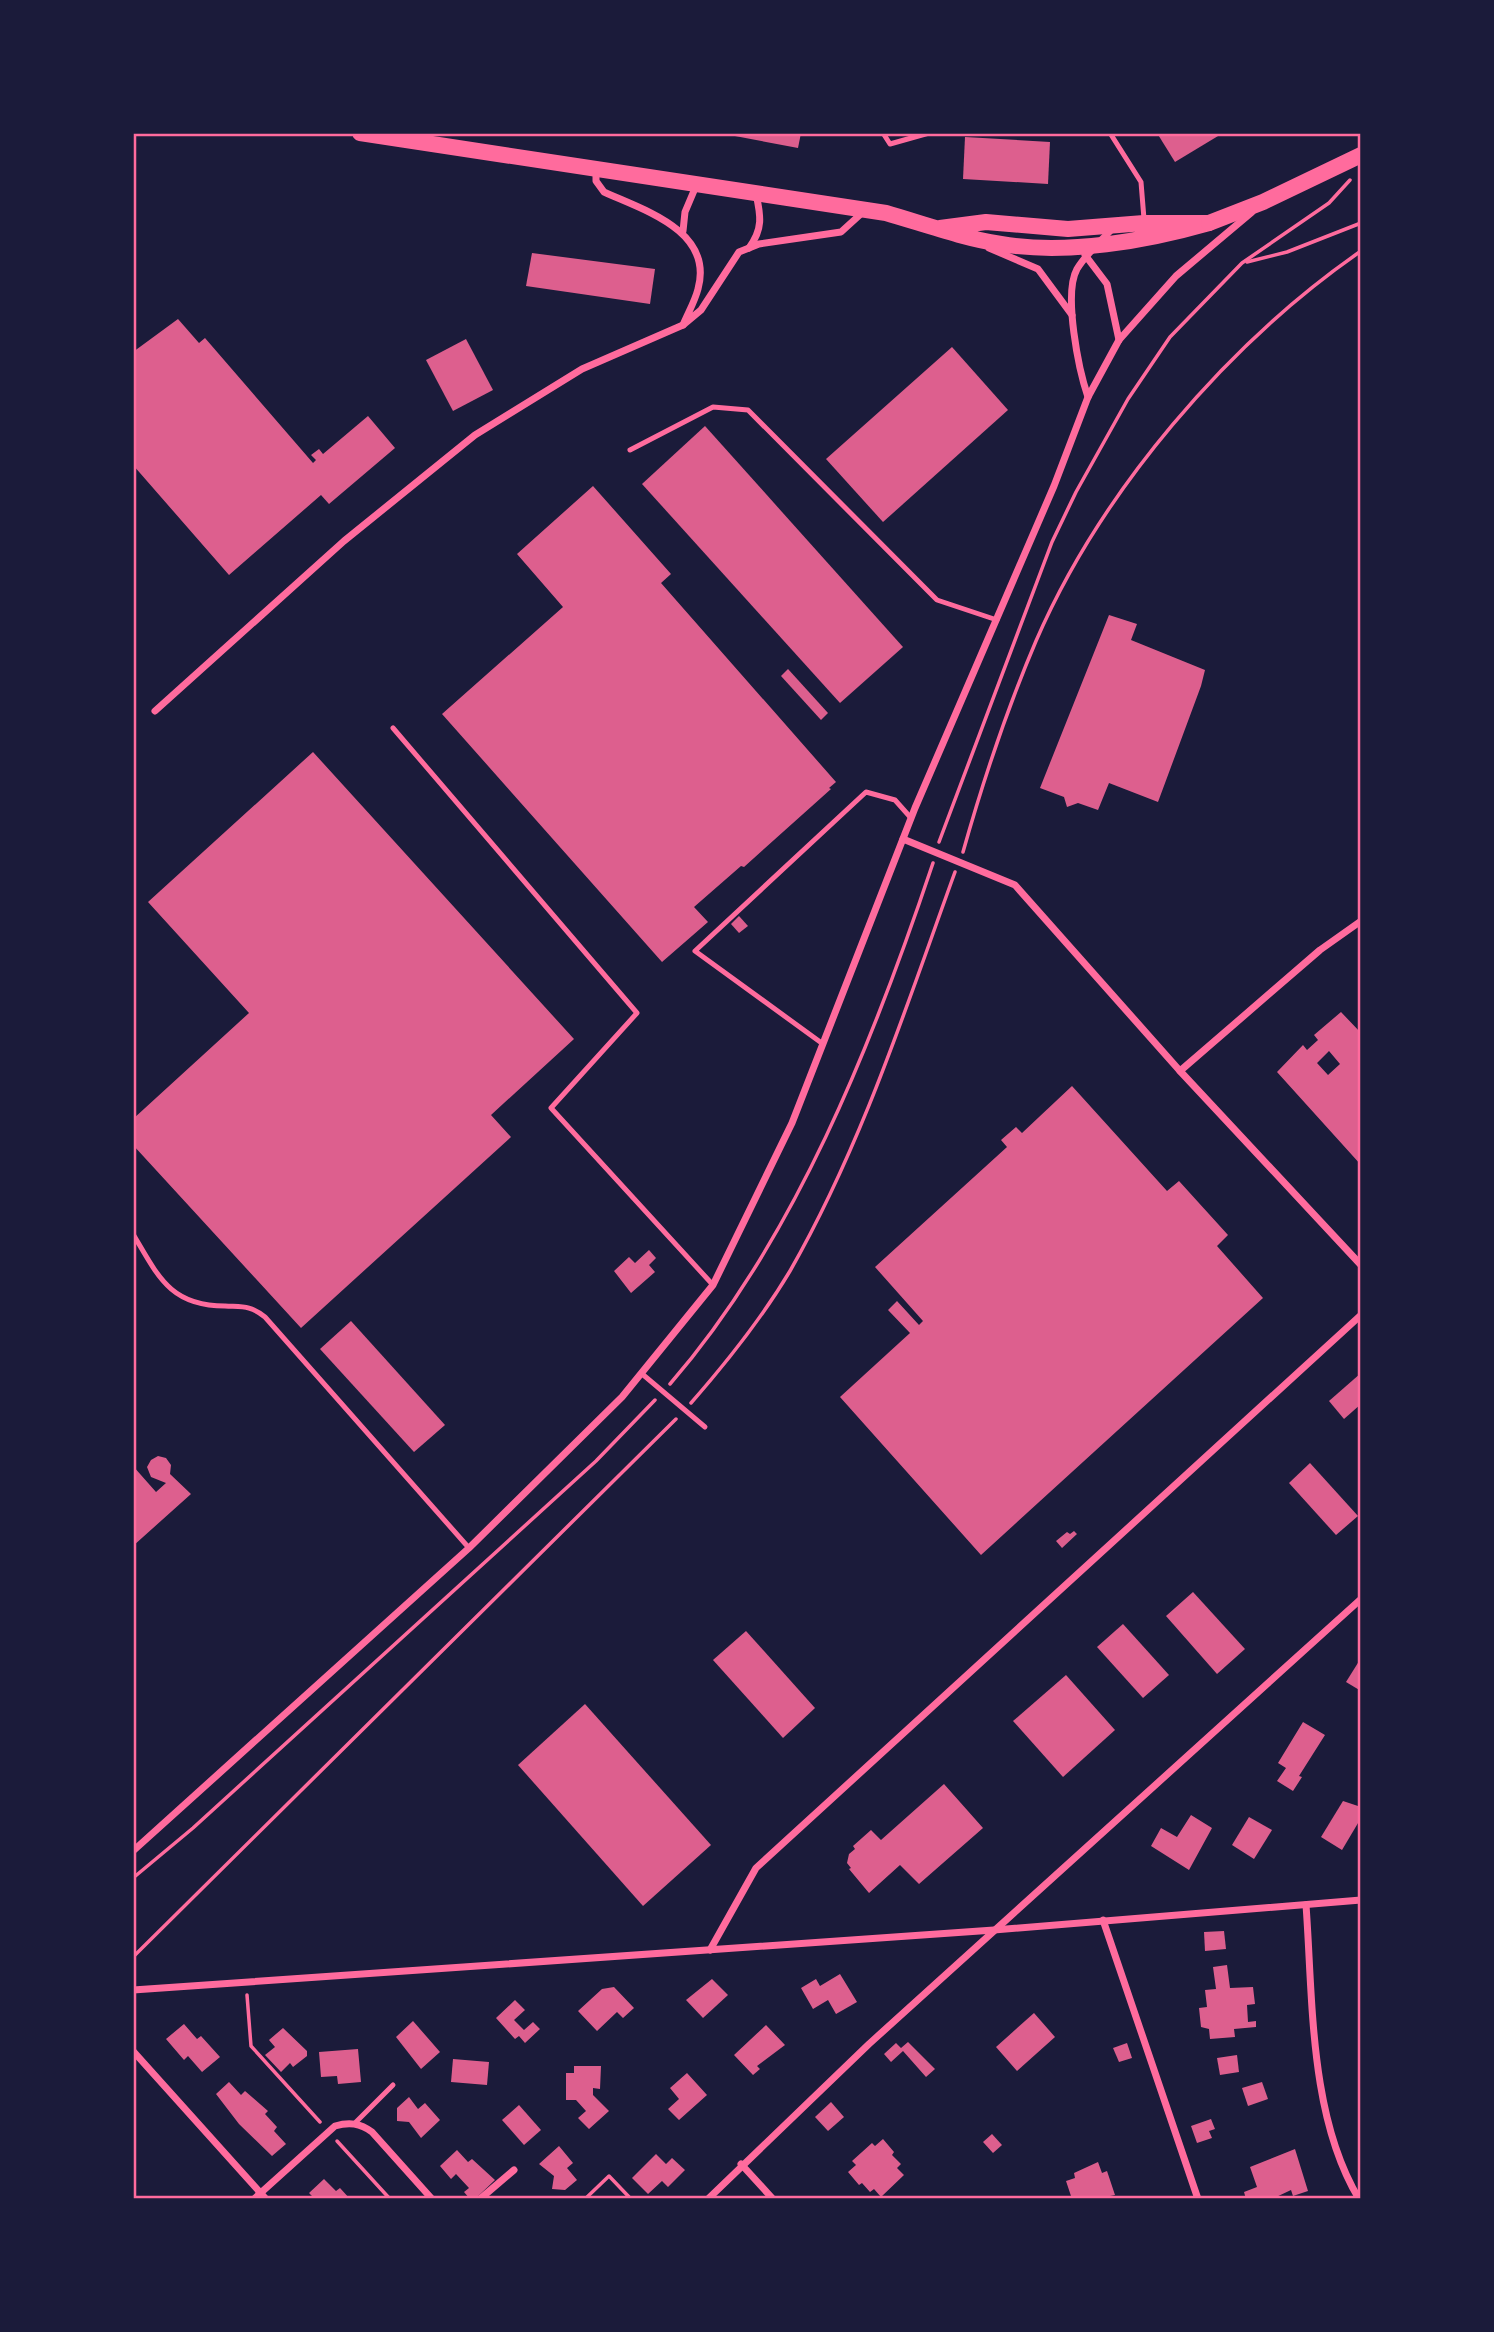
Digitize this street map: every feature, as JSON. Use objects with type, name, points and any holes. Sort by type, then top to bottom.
[{"type":"main road","points":[[360,133],[865,210],[1002,245],[1093,250],[1156,238],[1209,223],[1263,202],[1361,155]]},
{"type":"main road","points":[[940,228],[986,222],[1068,229],[1144,222],[1209,223]]},
{"type":"street","points":[[597,169],[596,181],[604,192],[683,232]]},
{"type":"street","points":[[683,325],[698,288],[699,264],[683,232],[685,212],[698,184]]},
{"type":"street","points":[[748,248],[759,235],[761,217],[756,193]]},
{"type":"street","points":[[133,1850],[469,1548],[622,1397],[713,1284],[792,1123],[911,818],[997,620],[1087,397],[1119,340],[1176,276],[1263,202]]},
{"type":"street","points":[[155,711],[344,541],[475,435],[582,369],[683,325],[701,310],[739,252],[748,248],[841,232],[865,210]]},
{"type":"street","points":[[1087,397],[1079,371],[1073,317],[1076,270],[1116,225]]},
{"type":"street","points":[[1032,227],[1069,247]]},
{"type":"street","points":[[940,228],[1038,269],[1073,317]]},
{"type":"street","points":[[1093,250],[1107,284],[1119,340]]},
{"type":"street","points":[[903,839],[1015,885],[1180,1071],[1361,1265]]},
{"type":"street","points":[[1180,1071],[1320,950],[1361,921]]},
{"type":"street","points":[[709,1950],[756,1868],[1361,1315]]},
{"type":"street","points":[[708,2199],[741,2164],[994,1930],[1361,1600]]},
{"type":"street","points":[[133,1990],[994,1930],[1361,1900]]},
{"type":"street","points":[[1306,1905],[1320,2090],[1348,2180],[1359,2199]]},
{"type":"street","points":[[1103,1920],[1198,2199]]},
{"type":"street","points":[[133,2051],[264,2196]]},
{"type":"street","points":[[254,2199],[264,2196],[329,2132],[345,2123],[355,2123],[372,2133],[432,2199]]},
{"type":"street","points":[[741,2164],[773,2199]]},
{"type":"street","points":[[480,2199],[514,2169]]},
{"type":"lane","points":[[883,133],[890,144],[929,133]]},
{"type":"lane","points":[[1110,133],[1141,183],[1144,222]]},
{"type":"lane","points":[[630,450],[713,407],[748,410],[937,600],[997,620]]},
{"type":"lane","points":[[393,728],[638,1013],[551,1108],[713,1284]]},
{"type":"lane","points":[[823,1044],[695,951],[866,792],[895,800],[911,818]]},
{"type":"lane","points":[[133,1234],[159,1279],[176,1295],[195,1304],[245,1305],[265,1317],[469,1548]]},
{"type":"lane","points":[[641,1373],[705,1427]]},
{"type":"lane","points":[[355,2123],[393,2085]]},
{"type":"path","points":[[133,1878],[193,1828],[596,1461],[663,1391],[724,1314],[754,1270],[805,1180],[885,995],[1031,594],[1076,492],[1128,399],[1170,337],[1242,263],[1329,203],[1353,177]]},
{"type":"path","points":[[1242,263],[1287,252],[1361,223]]},
{"type":"path","points":[[133,1957],[684,1410],[755,1323],[789,1272],[836,1183],[872,1100],[961,862],[1036,641],[1087,546],[1118,498],[1197,398],[1288,306],[1361,251]]},
{"type":"path","points":[[246,1983],[251,2046],[390,2199]]},
{"type":"path","points":[[584,2199],[608,2176],[631,2199]]},
{"type":"building","points":[[719,133],[801,133],[798,148]]},
{"type":"building","points":[[1157,133],[1223,133],[1175,162]]},
{"type":"building","points":[[965,137],[1050,142],[1048,184],[963,179]]},
{"type":"building","points":[[532,253],[655,269],[650,304],[526,286]]},
{"type":"building","points":[[178,319],[199,343],[205,338],[313,463],[316,460],[311,455],[319,449],[323,454],[368,416],[395,448],[329,504],[321,495],[229,575],[133,465],[133,352]]},
{"type":"building","points":[[466,339],[493,390],[453,411],[426,360]]},
{"type":"building","points":[[952,347],[1008,410],[883,522],[826,459]]},
{"type":"building","points":[[705,426],[903,647],[840,703],[642,484]]},
{"type":"building","points":[[593,486],[671,574],[661,583],[836,782],[744,867],[741,866],[694,907],[708,922],[662,962],[442,714],[563,607],[517,554]]},
{"type":"building","points":[[1109,615],[1137,624],[1131,640],[1205,670],[1158,802],[1109,783],[1098,810],[1078,803],[1067,807],[1064,797],[1040,788]]},
{"type":"building","points":[[788,669],[828,713],[821,720],[781,676]]},
{"type":"building","points":[[313,752],[574,1039],[491,1115],[511,1137],[301,1328],[133,1145],[133,1119],[249,1013],[148,902]]},
{"type":"building","points":[[739,916],[748,926],[739,933],[731,924]]},
{"type":"building","points":[[1341,1012],[1361,1033],[1361,1165],[1277,1072],[1303,1045],[1307,1050],[1318,1040],[1314,1035]],"holes":[[[1329,1051],[1340,1064],[1328,1075],[1317,1063]]]},
{"type":"building","points":[[1072,1086],[1167,1191],[1179,1181],[1228,1235],[1217,1246],[1263,1298],[981,1555],[840,1397],[910,1333],[888,1310],[897,1301],[919,1325],[923,1321],[875,1267],[1007,1147],[1001,1140],[1016,1127],[1022,1133]]},
{"type":"building","points":[[649,1250],[656,1258],[649,1265],[655,1272],[631,1293],[614,1271],[629,1257],[635,1263]]},
{"type":"building","points":[[351,1321],[445,1425],[414,1452],[320,1349]]},
{"type":"building","points":[[1361,1373],[1361,1404],[1344,1419],[1329,1401]]},
{"type":"building","points":[[158,1456],[166,1458],[171,1465],[170,1474],[191,1494],[133,1546],[133,1466],[156,1492],[166,1483],[151,1477],[147,1467],[151,1460]]},
{"type":"building","points":[[1310,1463],[1358,1516],[1336,1535],[1289,1483]]},
{"type":"building","points":[[1074,1531],[1077,1534],[1062,1548],[1056,1541],[1067,1532],[1070,1534]]},
{"type":"building","points":[[1193,1592],[1245,1649],[1217,1674],[1166,1616]]},
{"type":"building","points":[[1123,1624],[1169,1675],[1143,1698],[1097,1647]]},
{"type":"building","points":[[746,1631],[815,1708],[783,1738],[713,1660]]},
{"type":"building","points":[[1361,1658],[1361,1691],[1346,1682]]},
{"type":"building","points":[[1066,1675],[1115,1730],[1063,1777],[1013,1721]]},
{"type":"building","points":[[585,1704],[711,1845],[643,1906],[518,1765]]},
{"type":"building","points":[[1303,1722],[1325,1735],[1299,1776],[1302,1777],[1293,1791],[1277,1781],[1286,1768],[1278,1763]]},
{"type":"building","points":[[944,1784],[983,1828],[919,1884],[900,1865],[869,1893],[849,1869],[851,1868],[847,1863],[849,1854],[855,1849],[853,1846],[871,1830],[881,1840]]},
{"type":"building","points":[[1343,1801],[1361,1807],[1361,1818],[1342,1850],[1321,1837]]},
{"type":"building","points":[[1191,1815],[1212,1828],[1189,1870],[1151,1846],[1161,1828],[1177,1837]]},
{"type":"building","points":[[1249,1817],[1272,1830],[1254,1859],[1232,1845]]},
{"type":"building","points":[[1224,1931],[1226,1949],[1205,1951],[1204,1932]]},
{"type":"building","points":[[1227,1965],[1230,1988],[1253,1987],[1255,2004],[1247,2005],[1248,2022],[1256,2021],[1256,2027],[1234,2029],[1235,2037],[1210,2039],[1209,2029],[1201,2027],[1199,2008],[1207,2007],[1205,1990],[1216,1989],[1213,1967]]},
{"type":"building","points":[[840,1974],[857,2002],[836,2014],[828,2000],[813,2009],[801,1988],[816,1979],[820,1986]]},
{"type":"building","points":[[712,1979],[728,1995],[703,2018],[686,2000]]},
{"type":"building","points":[[614,1987],[634,2008],[623,2018],[617,2012],[597,2031],[578,2011],[602,1989]]},
{"type":"building","points":[[515,2000],[525,2010],[514,2020],[524,2030],[533,2022],[540,2029],[525,2043],[519,2036],[515,2039],[496,2018]]},
{"type":"building","points":[[1034,2013],[1055,2037],[1017,2071],[996,2047]]},
{"type":"building","points":[[413,2021],[440,2052],[421,2069],[396,2037]]},
{"type":"building","points":[[184,2024],[197,2039],[201,2036],[220,2057],[202,2072],[188,2056],[184,2060],[166,2039]]},
{"type":"building","points":[[766,2025],[785,2045],[757,2066],[760,2069],[753,2075],[734,2055]]},
{"type":"building","points":[[283,2028],[307,2051],[307,2056],[293,2067],[290,2063],[281,2072],[265,2055],[275,2047],[269,2040]]},
{"type":"building","points":[[908,2042],[935,2069],[926,2077],[903,2051],[891,2062],[884,2054],[896,2043],[901,2048]]},
{"type":"building","points":[[1127,2043],[1132,2058],[1119,2062],[1113,2048]]},
{"type":"building","points":[[358,2049],[361,2082],[338,2084],[337,2076],[321,2077],[319,2052]]},
{"type":"building","points":[[1237,2055],[1239,2072],[1220,2075],[1217,2058]]},
{"type":"building","points":[[453,2059],[489,2062],[487,2085],[451,2082]]},
{"type":"building","points":[[574,2066],[601,2066],[600,2089],[593,2088],[593,2095],[609,2111],[589,2129],[578,2118],[586,2111],[576,2100],[566,2100],[566,2073],[574,2073]]},
{"type":"building","points":[[687,2073],[707,2095],[679,2120],[668,2109],[679,2099],[670,2088]]},
{"type":"building","points":[[229,2082],[241,2095],[245,2091],[268,2111],[265,2114],[277,2127],[274,2131],[286,2144],[272,2156],[239,2124],[216,2094]]},
{"type":"building","points":[[1262,2082],[1268,2099],[1248,2106],[1242,2088]]},
{"type":"building","points":[[409,2097],[418,2109],[425,2103],[440,2120],[421,2138],[409,2122],[397,2121],[397,2108]]},
{"type":"building","points":[[831,2102],[844,2117],[828,2131],[815,2117]]},
{"type":"building","points":[[519,2105],[541,2130],[524,2145],[502,2120]]},
{"type":"building","points":[[1211,2119],[1215,2129],[1209,2131],[1212,2138],[1197,2143],[1191,2126]]},
{"type":"building","points":[[992,2134],[1002,2145],[993,2153],[983,2142]]},
{"type":"building","points":[[883,2139],[901,2164],[897,2168],[904,2175],[881,2197],[874,2189],[870,2192],[862,2183],[859,2185],[848,2172],[856,2165],[852,2161],[872,2143],[875,2146]]},
{"type":"building","points":[[559,2146],[573,2163],[567,2168],[577,2180],[565,2190],[552,2189],[554,2176],[539,2164]]},
{"type":"building","points":[[1295,2149],[1308,2191],[1293,2196],[1291,2190],[1272,2199],[1246,2199],[1244,2192],[1257,2187],[1250,2167]]},
{"type":"building","points":[[457,2150],[468,2162],[472,2159],[495,2180],[475,2199],[470,2199],[464,2192],[469,2188],[456,2174],[451,2179],[440,2166]]},
{"type":"building","points":[[656,2154],[666,2164],[672,2158],[685,2170],[668,2187],[662,2181],[648,2194],[632,2178]]},
{"type":"building","points":[[1098,2162],[1102,2173],[1107,2171],[1115,2195],[1110,2196],[1111,2199],[1072,2199],[1066,2181],[1075,2178],[1074,2173]]},
{"type":"building","points":[[324,2179],[336,2191],[340,2188],[350,2199],[315,2199],[309,2193]]}]
